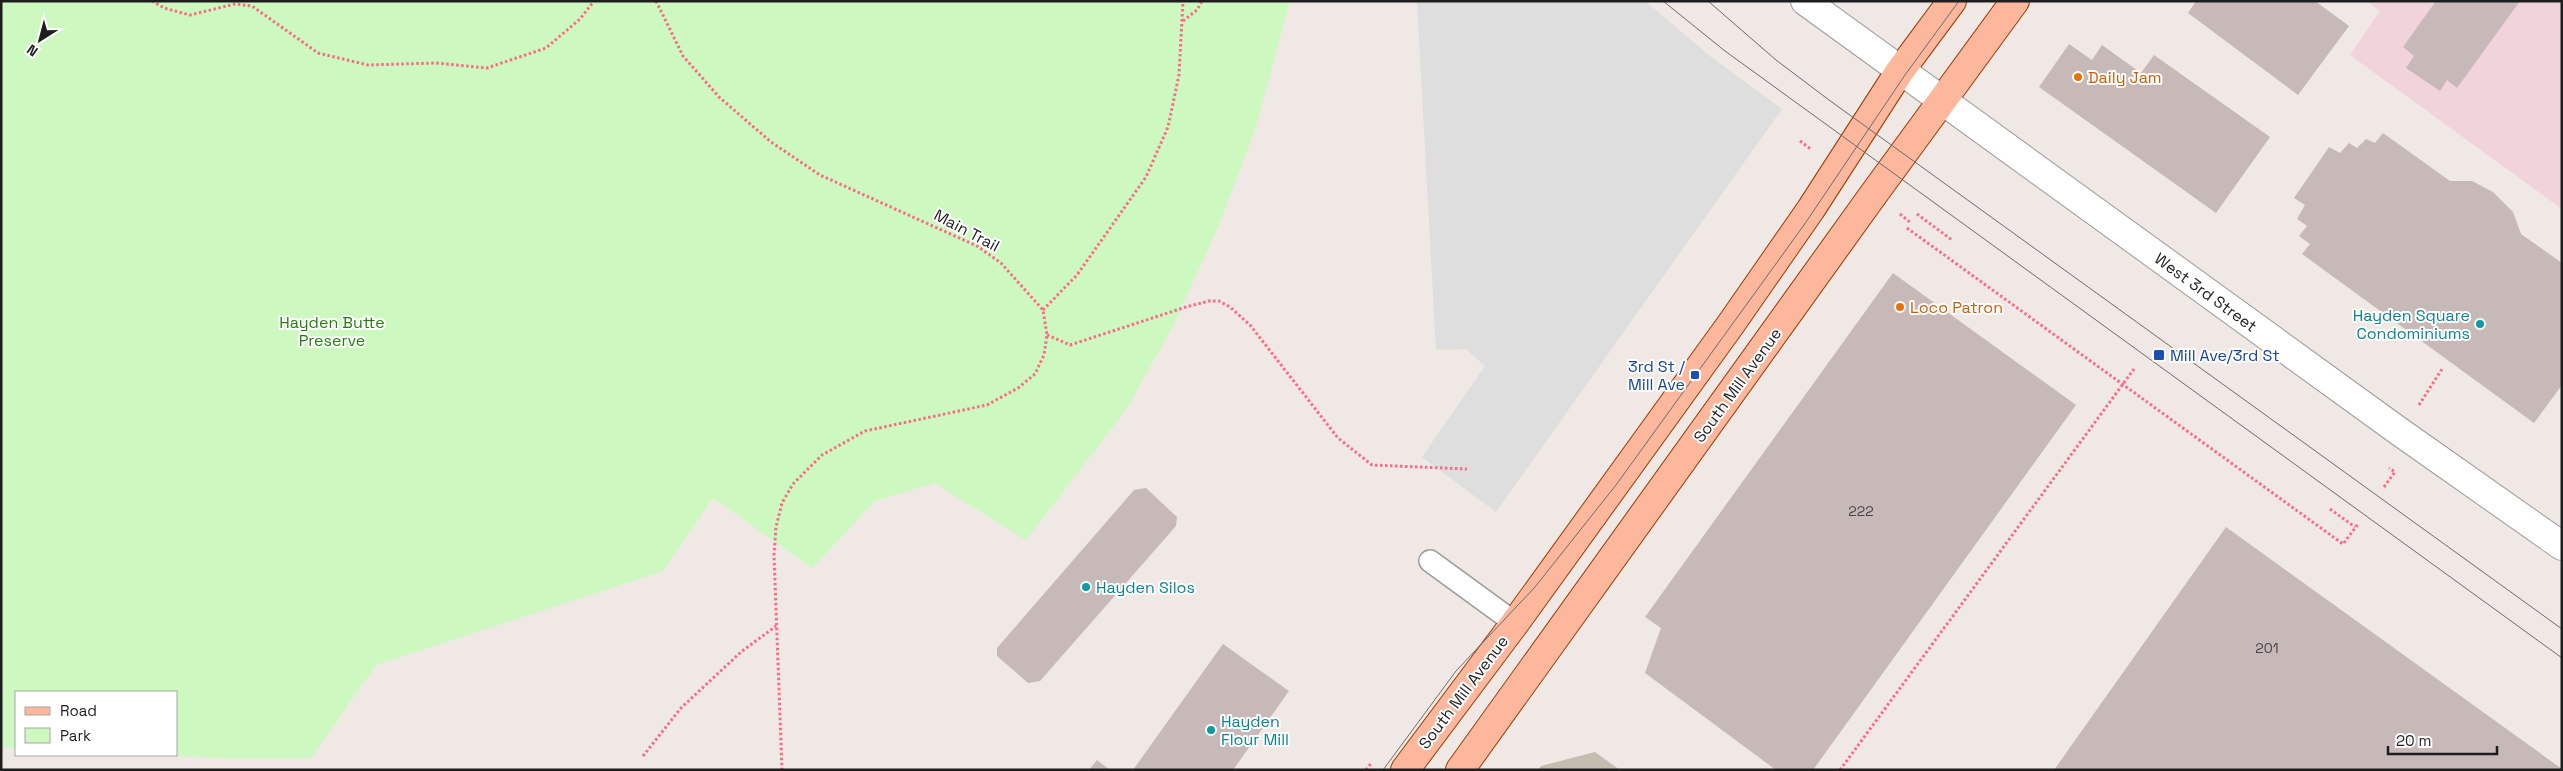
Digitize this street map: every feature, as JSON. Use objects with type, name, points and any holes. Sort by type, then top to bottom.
[{"type":"main road","name":"South Mill Avenue","points":[[1405,770],[1515,623],[1811,209],[1900,71],[1952,1]]},
{"type":"main road","name":"South Mill Avenue","points":[[1460,770],[2015,1]]},
{"type":"street","name":"West 3rd Street","points":[[1805,1],[1941,101],[2562,546]]},
{"type":"lane","points":[[1430,561],[1515,623]]},
{"type":"path","points":[[152,1],[164,8],[190,15],[235,4],[252,6],[318,53],[368,65],[436,63],[487,68],[546,48],[580,19],[594,1]]},
{"type":"path","name":"Main Trail","points":[[656,1],[683,56],[719,97],[771,142],[820,175],[977,246],[1007,269],[1044,310]]},
{"type":"path","points":[[782,770],[774,555],[776,527],[782,503],[806,469],[822,455],[865,431],[987,405],[1018,388],[1035,374],[1044,355],[1047,335],[1044,310],[1076,275],[1146,177],[1168,127],[1179,75],[1183,1]]},
{"type":"path","points":[[1183,21],[1197,10],[1202,1]]},
{"type":"path","points":[[1800,141],[1812,150]]},
{"type":"path","points":[[1900,214],[1911,223]]},
{"type":"path","points":[[1918,214],[1952,240]]},
{"type":"path","points":[[1908,228],[2343,544],[2356,526],[2330,509]]},
{"type":"path","points":[[1047,335],[1070,344],[1186,307],[1209,301],[1219,301],[1230,307],[1250,325],[1338,438],[1372,465],[1467,469]]},
{"type":"path","points":[[1840,770],[2134,369]]},
{"type":"path","points":[[2419,405],[2442,369]]},
{"type":"path","points":[[2384,487],[2395,472],[2387,466]]},
{"type":"path","points":[[643,756],[681,708],[741,652],[776,626]]},
{"type":"shaded area","points":[[1417,1],[1645,1],[1711,57],[1782,109],[1496,512],[1422,457],[1485,366],[1466,349],[1436,350]]},
{"type":"shaded area","points":[[2367,1],[2562,1],[2562,209],[2350,55],[2380,11]]},
{"type":"shaded area","points":[[1595,752],[1620,770],[1538,770],[1541,766]]},
{"type":"green space","name":"Hayden Butte Preserve","points":[[1,1],[1290,1],[1256,127],[1217,230],[1171,330],[1125,411],[1026,540],[934,483],[875,501],[812,568],[713,498],[663,571],[376,665],[311,758],[178,756],[178,691],[15,691],[15,748],[1,747]]},
{"type":"building","points":[[2196,1],[2315,1],[2349,26],[2298,95],[2188,13]]},
{"type":"building","points":[[2436,1],[2520,1],[2457,88],[2447,80],[2440,91],[2406,68],[2414,56],[2403,47]]},
{"type":"building","points":[[2069,44],[2092,60],[2102,45],[2141,73],[2154,55],[2270,137],[2216,213],[2039,87]]},
{"type":"building","name":"Hayden Square Condominiums","points":[[2383,133],[2450,181],[2472,181],[2493,192],[2513,212],[2521,234],[2562,263],[2562,385],[2534,423],[2302,254],[2310,244],[2299,236],[2307,226],[2297,219],[2305,205],[2294,198],[2329,147],[2340,153],[2349,143],[2357,148],[2366,139],[2375,143]]},
{"type":"building","points":[[1893,273],[2076,405],[1813,770],[1776,770],[1645,673],[1661,628],[1645,617]]},
{"type":"building","name":"Hayden Silos","points":[[1146,488],[1177,517],[1176,526],[1040,681],[1028,683],[997,656],[997,648],[1134,490]]},
{"type":"building","points":[[2226,527],[2562,769],[2562,770],[2054,770]]},
{"type":"building","name":"Hayden Flour Mill","points":[[1223,644],[1289,691],[1233,770],[1133,770]]},
{"type":"building","points":[[1097,760],[1110,770],[1089,770]]},
{"type":"tram line","points":[[1663,1],[1725,51],[2562,658]]},
{"type":"tram line","points":[[1708,1],[1776,60],[1829,100],[2562,629]]},
{"type":"tram line","points":[[1383,770],[1456,671],[1535,587],[1616,485],[1804,225],[1905,75],[1959,1]]},
{"type":"place","name":"Daily Jam","points":[[2078,77]]},
{"type":"place","name":"Loco Patron","points":[[1900,307]]},
{"type":"place","name":"Hayden Square Condominiums","points":[[2480,324]]},
{"type":"place","name":"Mill Ave/3rd St","points":[[2159,355]]},
{"type":"place","name":"3rd St / Mill Ave","points":[[1695,375]]},
{"type":"place","name":"Hayden Silos","points":[[1086,587]]},
{"type":"place","name":"Hayden Flour Mill","points":[[1211,730]]}]
